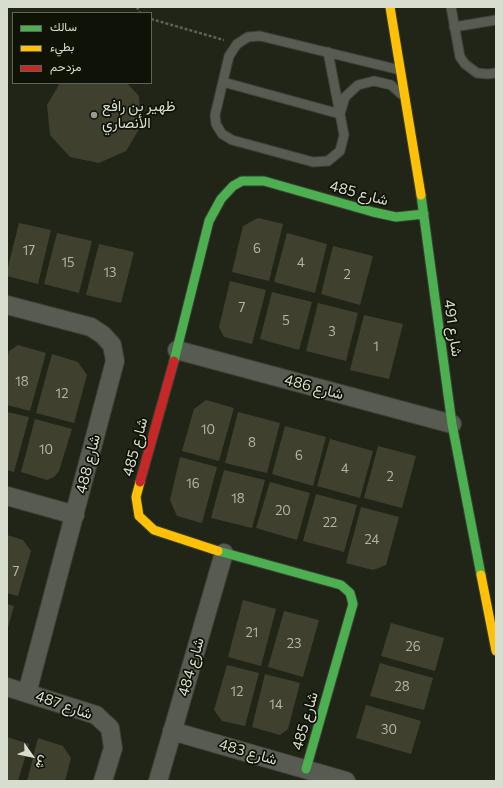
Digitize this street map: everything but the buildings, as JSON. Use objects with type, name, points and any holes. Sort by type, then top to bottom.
[{"type":"street","name":"شارع 491","points":[[390,7],[424,214],[452,424],[494,629],[496,651]]},
{"type":"street","name":"شارع 485","points":[[306,769],[353,604],[350,593],[341,585],[224,553],[154,530],[139,516],[136,497],[210,222],[220,198],[232,186],[242,181],[264,181],[373,212],[396,217],[424,214]]},
{"type":"street","name":"شارع 488","points":[[7,305],[91,327],[103,335],[112,345],[115,361],[27,693]]},
{"type":"street","name":"شارع 486","points":[[176,350],[452,424]]},
{"type":"street","points":[[7,496],[75,515]]},
{"type":"street","name":"شارع 484","points":[[158,781],[224,553]]},
{"type":"street","name":"شارع 487","points":[[7,687],[96,715],[110,728],[113,748],[103,781]]},
{"type":"street","name":"شارع 483","points":[[172,731],[346,781]]},
{"type":"lane","points":[[451,7],[460,57],[477,73],[496,73]]},
{"type":"lane","points":[[454,27],[496,20]]},
{"type":"lane","points":[[328,52],[344,135],[340,151],[328,161],[314,162],[232,140],[222,134],[216,124],[215,115],[229,56],[237,44],[248,37],[260,36],[328,52],[401,70]]},
{"type":"lane","points":[[340,114],[345,97],[358,85],[374,81],[391,85],[405,98]]},
{"type":"lane","points":[[223,82],[340,114]]},
{"type":"path","points":[[152,19],[237,44]]},
{"type":"traffic: fast","points":[[174,361],[209,221],[221,199],[233,186],[242,181],[264,181],[373,212],[396,217],[424,214]]},
{"type":"traffic: fast","points":[[421,195],[452,424],[481,575]]},
{"type":"traffic: fast","points":[[218,551],[341,585],[350,593],[353,604],[306,769]]},
{"type":"traffic: slow","points":[[390,7],[421,195]]},
{"type":"traffic: slow","points":[[140,482],[136,497],[139,516],[154,530],[218,551]]},
{"type":"traffic: slow","points":[[481,575],[496,651]]},
{"type":"traffic: jam","points":[[140,482],[174,361]]},
{"type":"place","name":"ظهير بن رافع الأنصاري","points":[[94,115]]}]
